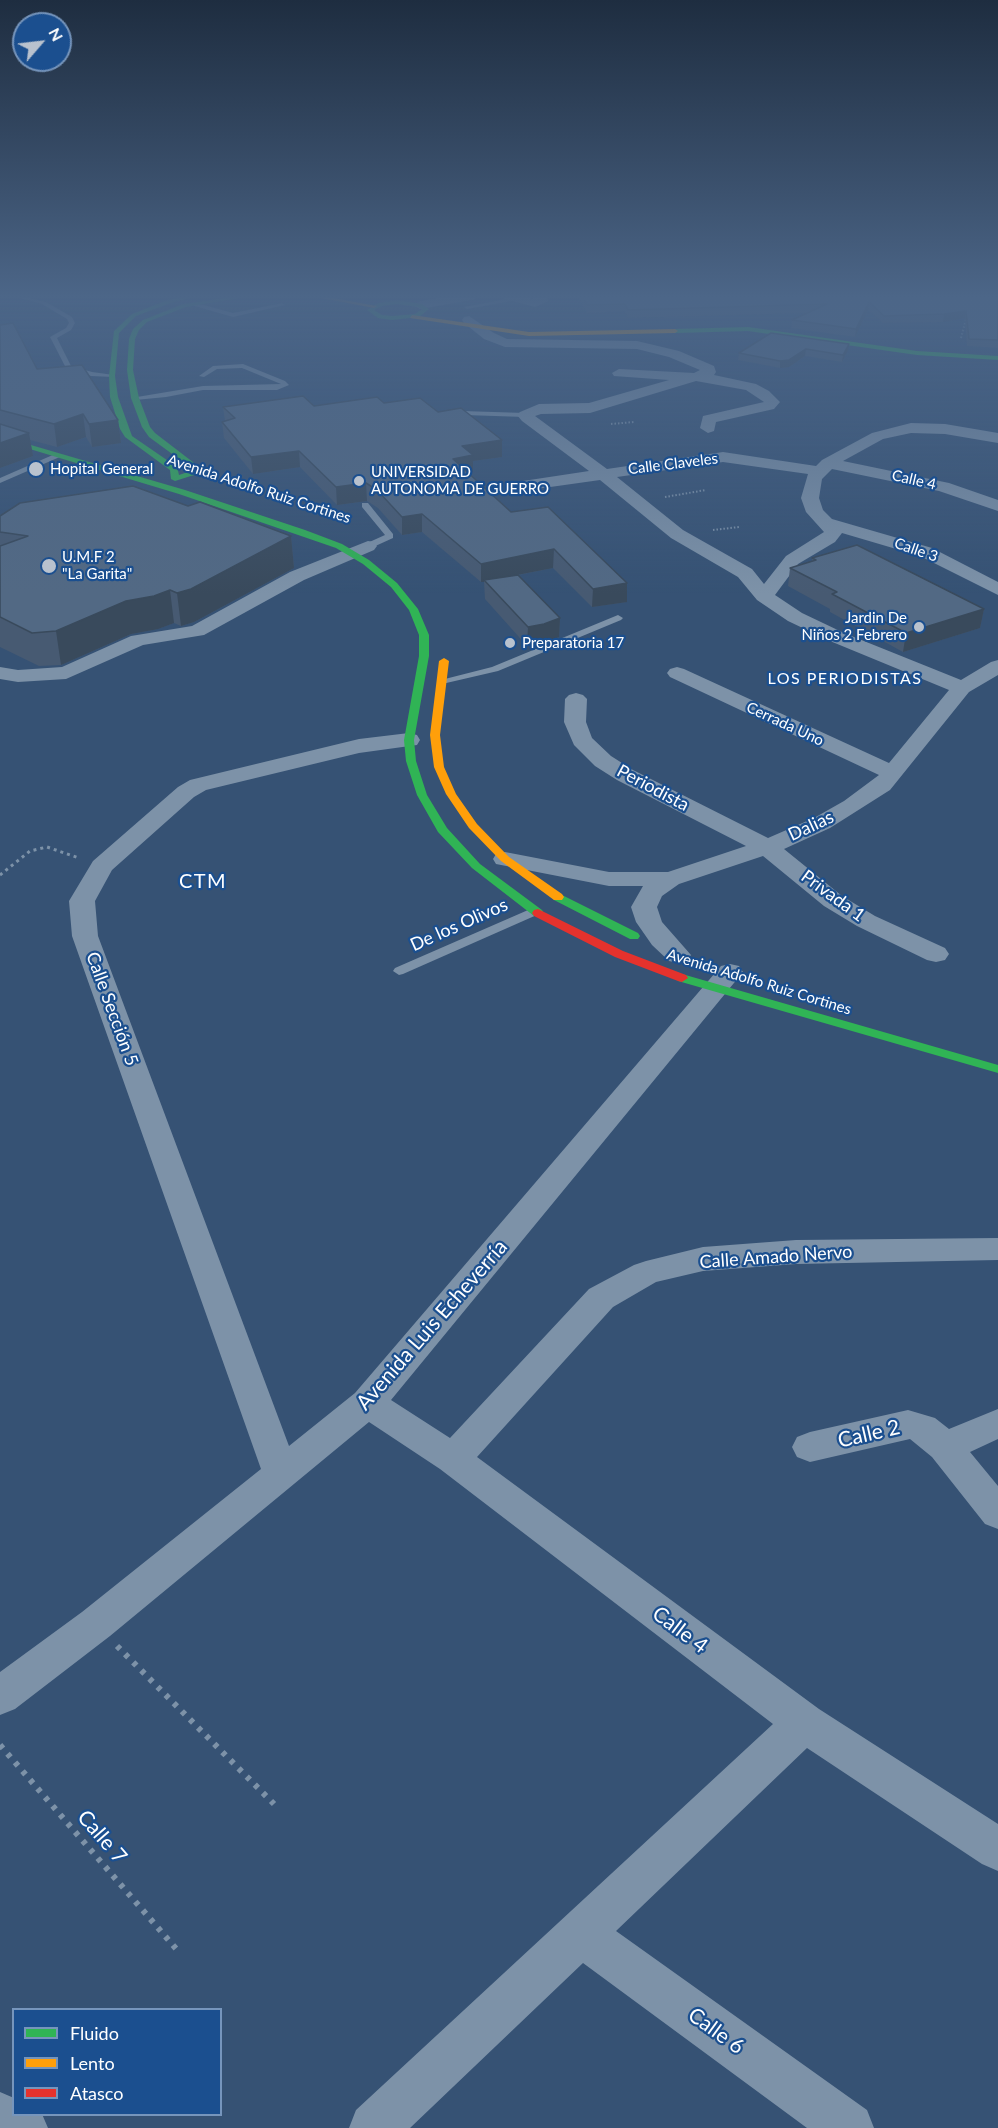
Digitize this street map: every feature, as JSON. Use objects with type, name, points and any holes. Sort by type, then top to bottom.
[{"type":"street","points":[[114,395],[124,429],[129,436],[174,469],[174,484]]},
{"type":"street","points":[[633,395],[590,408],[539,409],[525,414],[527,418],[602,473],[677,534],[745,573],[764,596],[795,617],[837,637],[962,688]]},
{"type":"street","points":[[710,423],[772,405],[765,395]]},
{"type":"street","points":[[135,398],[146,427],[152,435],[194,466],[191,473],[154,500]]},
{"type":"street","name":"Avenida Adolfo Ruiz Cortines","points":[[0,426],[174,484],[302,532],[366,550]]},
{"type":"street","points":[[764,596],[792,560],[829,538],[834,532],[829,524],[815,512],[810,498],[814,478],[823,467],[878,436],[926,427],[965,431],[998,438]]},
{"type":"street","name":"Avenida Adolfo Ruiz Cortines","points":[[0,438],[58,456],[308,520],[366,550]]},
{"type":"street","name":"Calle Claveles","points":[[529,484],[723,457],[823,467]]},
{"type":"street","name":"Calle 4","points":[[823,467],[943,487],[998,506]]},
{"type":"street","name":"Calle 3","points":[[829,524],[926,552],[998,589]]},
{"type":"street","points":[[0,673],[18,676],[66,673],[138,640],[197,631],[297,576],[366,550]]},
{"type":"street","name":"Avenida Adolfo Ruiz Cortines","points":[[366,550],[366,562],[394,585],[413,609],[424,635],[424,656],[409,740],[411,761],[422,795],[442,830],[476,866],[535,911],[619,954],[727,976],[998,1069]]},
{"type":"street","name":"Avenida Adolfo Ruiz Cortines","points":[[447,643],[435,735],[440,766],[451,794],[472,826],[505,859],[558,897],[616,928],[683,957]]},
{"type":"street","name":"Dalias","points":[[683,957],[661,939],[649,922],[644,907],[651,892],[670,879],[767,847],[822,823],[852,806],[882,785],[962,688],[998,666]]},
{"type":"street","name":"Cerrada Uno","points":[[678,674],[893,773]]},
{"type":"street","name":"Periodista","points":[[576,699],[575,722],[582,740],[603,761],[625,775],[767,847]]},
{"type":"street","name":"Calle Sección 5","points":[[281,1474],[85,936],[82,901],[102,866],[186,792],[198,785],[359,746],[409,740]]},
{"type":"street","name":"Privada 1","points":[[767,847],[833,901],[866,921],[936,954]]},
{"type":"street","points":[[505,859],[609,879],[670,879]]},
{"type":"street","name":"Avenida Luis Echeverría","points":[[0,1696],[96,1624],[368,1403],[727,976]]},
{"type":"street","name":"Calle Amado Nervo","points":[[453,1459],[601,1298],[646,1273],[703,1259],[796,1252],[998,1249]]},
{"type":"street","name":"Calle 4","points":[[368,1403],[453,1459],[804,1723],[998,1849]]},
{"type":"street","points":[[945,1447],[998,1423]]},
{"type":"street","name":"Calle 2","points":[[810,1447],[908,1424],[922,1428],[945,1447],[998,1513]]},
{"type":"street","points":[[374,2128],[804,1723]]},
{"type":"street","name":"Calle 6","points":[[582,1934],[849,2128]]},
{"type":"lane","points":[[135,398],[163,395]]},
{"type":"lane","points":[[465,413],[525,414]]},
{"type":"lane","points":[[0,481],[58,456]]},
{"type":"lane","points":[[364,505],[390,536],[366,550]]},
{"type":"lane","points":[[442,681],[495,669],[618,618]]},
{"type":"lane","name":"De los Olivos","points":[[399,971],[535,911]]},
{"type":"path","points":[[637,501],[706,490]]},
{"type":"path","points":[[0,875],[30,851],[47,847],[102,866]]},
{"type":"path","points":[[96,1624],[274,1804]]},
{"type":"path","name":"Calle 7","points":[[0,1745],[178,1951]]},
{"type":"building","points":[[0,395],[102,395],[118,420],[89,424],[83,414],[54,424],[0,410]]},
{"type":"building","points":[[303,396],[314,406],[377,397],[384,403],[420,398],[438,412],[461,408],[502,440],[462,446],[473,455],[453,459],[511,512],[548,507],[627,583],[593,589],[554,549],[481,564],[422,514],[402,517],[377,490],[366,483],[336,487],[299,451],[251,457],[222,422],[235,418],[223,407]]},
{"type":"building","points":[[0,424],[29,433],[0,443]]},
{"type":"building","points":[[133,486],[188,506],[200,502],[291,536],[191,589],[177,593],[170,590],[154,596],[126,601],[56,631],[32,633],[0,617],[0,546],[28,536],[0,532],[0,516],[20,503]]},
{"type":"building","points":[[857,545],[984,609],[906,633],[832,594],[837,592],[790,568],[816,560],[812,558]]},
{"type":"building","points":[[518,575],[560,618],[528,627],[484,580]]},
{"type":"traffic: fast","points":[[114,395],[124,429],[129,437],[174,469],[175,479],[191,473],[194,466],[152,435],[146,427],[135,395]]},
{"type":"traffic: fast","points":[[0,438],[182,492],[302,532],[339,546],[366,562],[394,585],[413,609],[424,635],[424,656],[409,740],[411,761],[422,795],[442,830],[476,866],[538,913]]},
{"type":"traffic: fast","points":[[558,897],[634,936]]},
{"type":"traffic: fast","points":[[682,978],[998,1069]]},
{"type":"traffic: slow","points":[[444,661],[435,735],[439,767],[451,794],[473,826],[505,859],[558,897]]},
{"type":"traffic: jam","points":[[538,913],[619,954],[682,978]]},
{"type":"place","name":"Hopital General","points":[[36,469]]},
{"type":"place","name":"UNIVERSIDAD AUTONOMA DE GUERRO","points":[[359,481]]},
{"type":"place","name":"U.M.F 2 \"La Garita\"","points":[[49,566]]},
{"type":"place","name":"Jardin De Niños 2 Febrero","points":[[919,627]]},
{"type":"place","name":"Preparatoria 17","points":[[510,643]]},
{"type":"district","name":"LOS PERIODISTAS","points":[[845,679]]},
{"type":"district","name":"CTM","points":[[203,882]]}]
